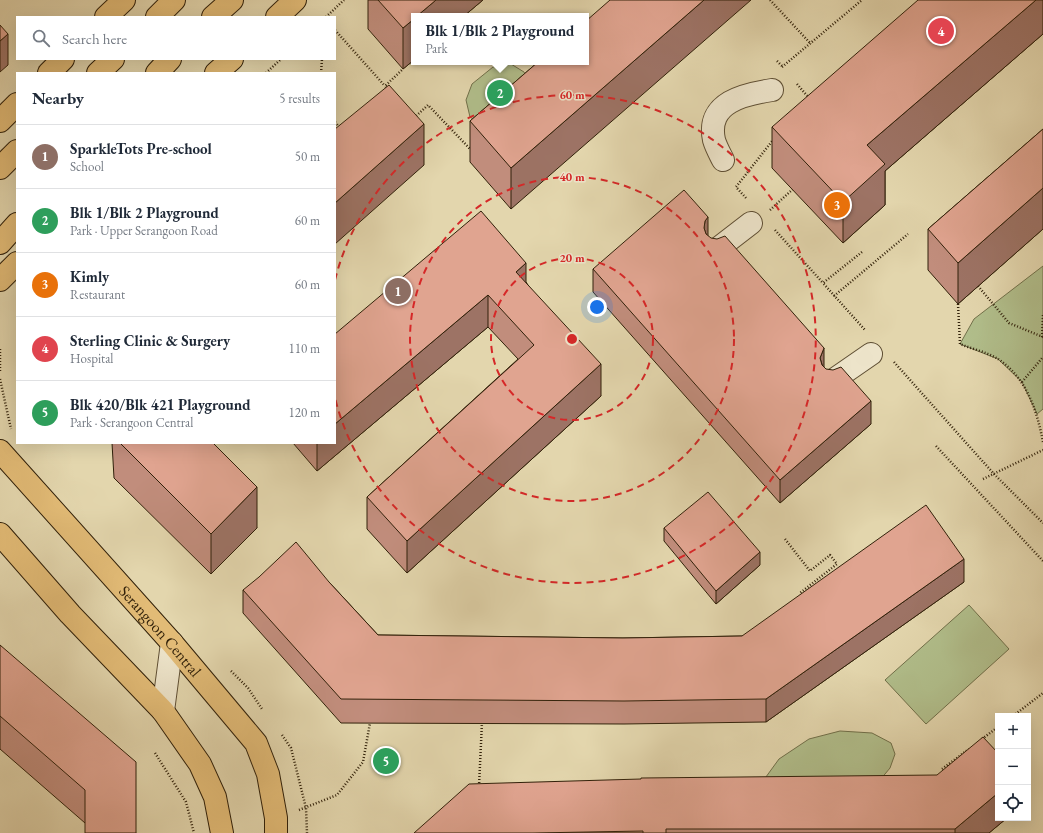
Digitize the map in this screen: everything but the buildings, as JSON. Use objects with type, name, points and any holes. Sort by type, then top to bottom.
[{"type":"main road","points":[[107,16],[124,0]]},
{"type":"main road","points":[[158,16],[174,0]]},
{"type":"main road","points":[[214,16],[232,0]]},
{"type":"main road","points":[[278,16],[296,0]]},
{"type":"main road","points":[[50,72],[62,60]]},
{"type":"main road","points":[[99,72],[112,60]]},
{"type":"main road","points":[[158,72],[169,60]]},
{"type":"main road","points":[[217,72],[231,60]]},
{"type":"main road","points":[[0,121],[16,105]]},
{"type":"main road","points":[[0,168],[16,152]]},
{"type":"main road","points":[[0,242],[16,225]]},
{"type":"main road","points":[[0,280],[16,264]]},
{"type":"main road","name":"Serangoon Central","points":[[4,442],[18,471],[172,643],[256,743],[268,774],[276,818],[276,833]]},
{"type":"main road","points":[[0,534],[70,614],[163,711],[200,764],[215,797],[222,833]]},
{"type":"lane","points":[[723,160],[714,139],[715,119],[728,102],[749,94],[775,81]]},
{"type":"lane","points":[[716,250],[759,217]]},
{"type":"lane","points":[[832,381],[871,354]]},
{"type":"lane","points":[[163,711],[172,643]]},
{"type":"path","points":[[327,16],[344,0]]},
{"type":"path","points":[[770,0],[811,44]]},
{"type":"path","points":[[775,81],[783,67],[862,0]]},
{"type":"path","points":[[336,31],[390,91]]},
{"type":"path","points":[[267,72],[280,60]]},
{"type":"path","points":[[321,72],[322,60]]},
{"type":"path","points":[[777,61],[783,67]]},
{"type":"path","points":[[385,86],[403,69]]},
{"type":"path","points":[[410,122],[428,105],[477,156]]},
{"type":"path","points":[[409,113],[414,118]]},
{"type":"path","points":[[336,123],[345,133]]},
{"type":"path","points":[[769,144],[774,139]]},
{"type":"path","points":[[759,217],[793,189]]},
{"type":"path","points":[[834,296],[908,234]]},
{"type":"path","points":[[862,252],[822,283],[866,332]]},
{"type":"path","points":[[978,286],[1009,323],[1043,337],[1043,315]]},
{"type":"path","points":[[958,304],[960,344],[998,359],[1022,382],[1037,414],[1043,442]]},
{"type":"path","points":[[0,349],[0,373]]},
{"type":"path","points":[[1022,382],[1043,358]]},
{"type":"path","points":[[893,362],[994,474],[1043,523]]},
{"type":"path","points":[[0,379],[4,442]]},
{"type":"path","points":[[936,446],[1043,562]]},
{"type":"path","points":[[983,479],[1043,450]]},
{"type":"path","points":[[785,539],[810,571],[830,555],[837,564],[800,593],[804,598]]},
{"type":"path","points":[[1016,713],[1043,693]]},
{"type":"path","points":[[479,792],[482,722]]},
{"type":"path","points":[[306,808],[337,795],[363,762],[370,723]]},
{"type":"path","points":[[979,741],[995,729]]},
{"type":"path","points":[[942,769],[973,746]]},
{"type":"path","points":[[155,753],[186,802],[194,833]]},
{"type":"green space","points":[[513,65],[524,72],[533,88],[483,126],[470,117],[466,100],[472,84],[493,67]]},
{"type":"green space","points":[[1043,266],[1043,409],[1037,414],[1022,382],[998,359],[960,344],[974,319]]},
{"type":"green space","points":[[969,605],[1009,649],[926,724],[885,680]]},
{"type":"green space","points":[[840,731],[872,733],[891,743],[895,754],[890,768],[880,780],[763,781],[779,759],[809,739]]},
{"type":"place","name":"Sterling Clinic & Surgery","points":[[941,31]]},
{"type":"place","name":"Blk 1/Blk 2 Playground","points":[[500,93]]},
{"type":"place","name":"Kimly","points":[[837,205]]},
{"type":"place","name":"SparkleTots Pre-school","points":[[398,291]]},
{"type":"place","name":"Blk 420/Blk 421 Playground","points":[[386,761]]}]
